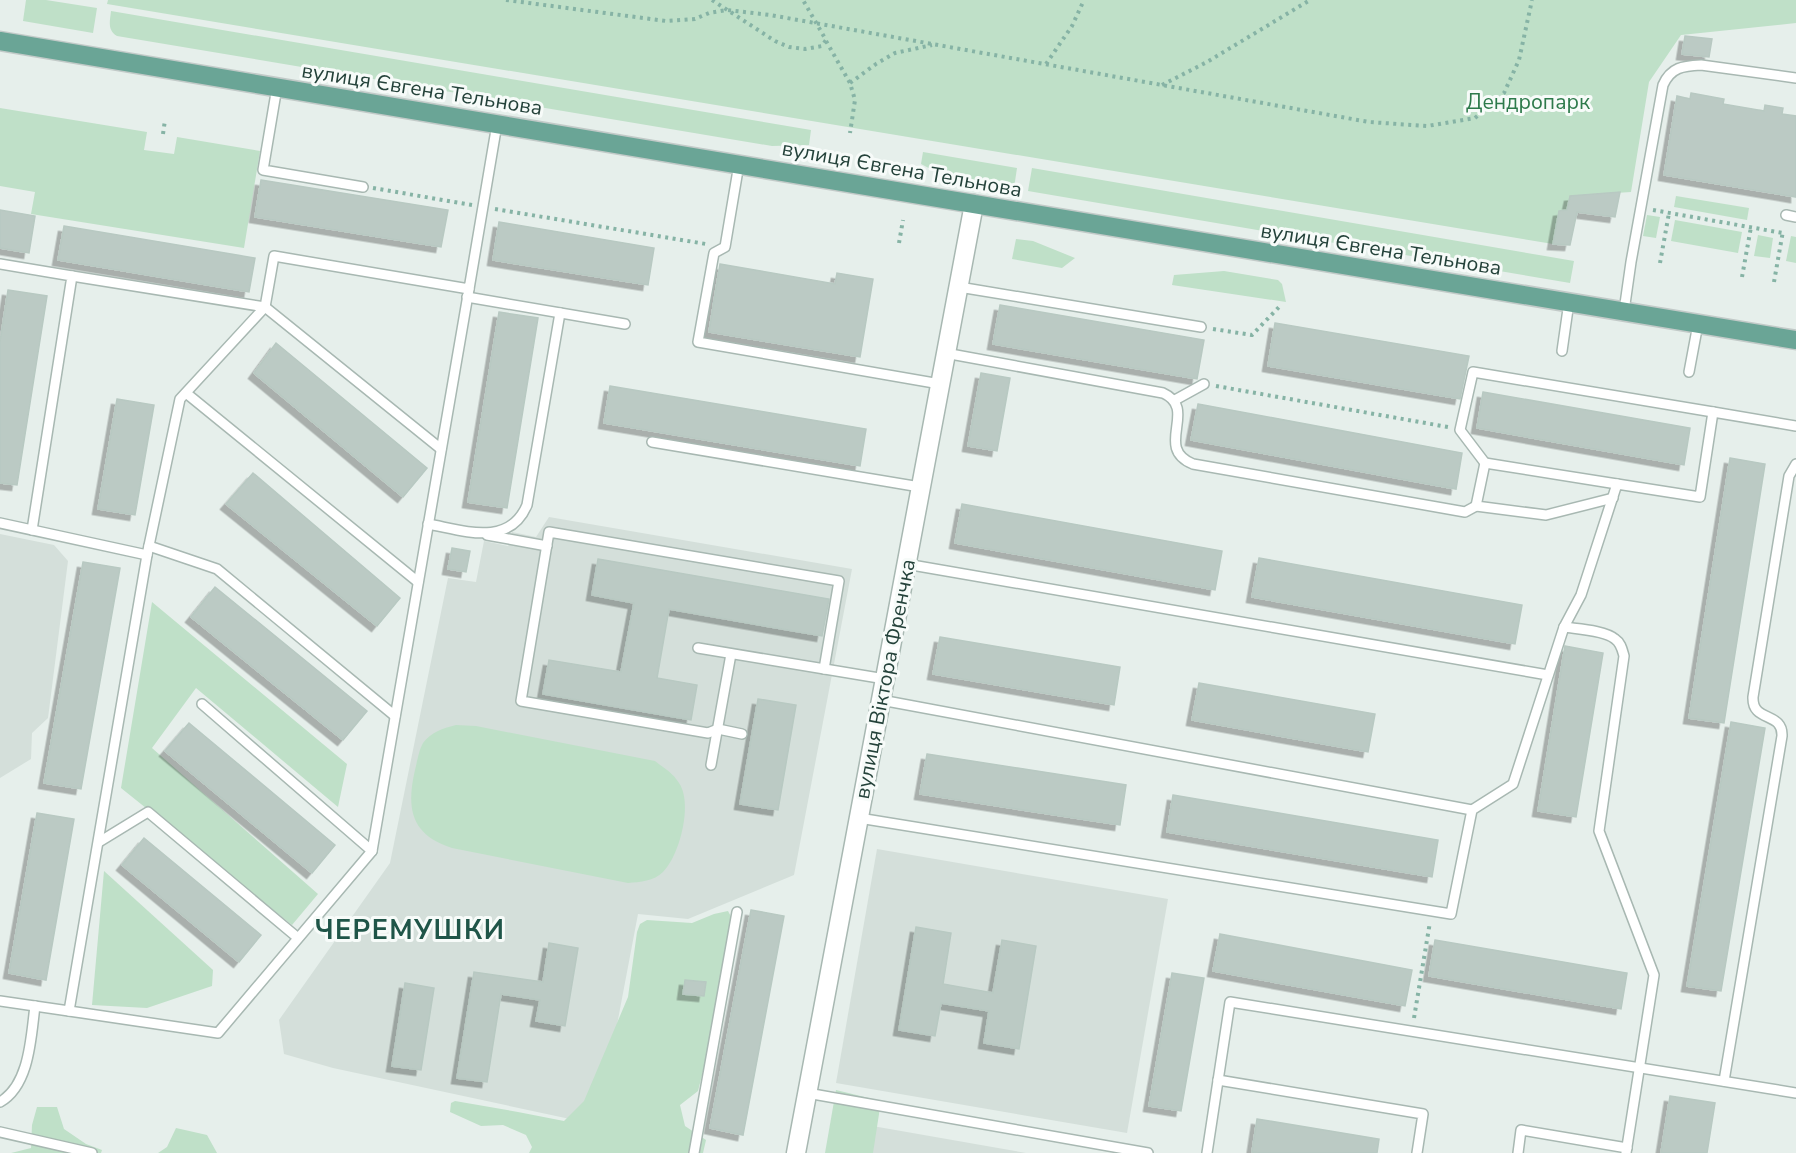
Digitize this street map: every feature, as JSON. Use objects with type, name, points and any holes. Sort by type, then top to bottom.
[{"type":"main road","name":"вулиця Євгена Тельнова","points":[[0,41],[1796,340]]},
{"type":"street","name":"вулиця Віктора Френчка","points":[[796,1153],[974,204]]},
{"type":"lane","points":[[1624,311],[1663,85],[1667,75],[1687,66],[1701,64],[1796,78]]},
{"type":"lane","points":[[277,87],[263,170],[363,187]]},
{"type":"lane","points":[[0,1001],[218,1033],[372,850],[497,124]]},
{"type":"lane","points":[[739,164],[725,247],[714,253],[699,342],[940,384]]},
{"type":"lane","points":[[1786,215],[1796,217]]},
{"type":"lane","points":[[69,1011],[148,550],[180,399],[265,307],[274,256],[625,324]]},
{"type":"lane","points":[[0,264],[265,307],[441,449]]},
{"type":"lane","points":[[32,530],[72,276]]},
{"type":"lane","points":[[959,287],[1201,327]]},
{"type":"lane","points":[[1562,351],[1569,302]]},
{"type":"lane","points":[[483,534],[513,525],[523,514],[527,505],[560,313]]},
{"type":"lane","points":[[1689,372],[1698,324]]},
{"type":"lane","points":[[945,352],[1171,396],[1179,412],[1175,447],[1185,461],[1193,464],[1464,512],[1476,506],[1546,515],[1613,498]]},
{"type":"lane","points":[[1713,412],[1700,496],[1485,463],[1460,430],[1473,372],[1713,412],[1796,426]]},
{"type":"lane","points":[[1175,400],[1204,384]]},
{"type":"lane","points":[[186,393],[418,582]]},
{"type":"lane","points":[[652,442],[921,487]]},
{"type":"lane","points":[[1476,506],[1485,463]]},
{"type":"lane","points":[[1724,1081],[1782,736],[1780,725],[1776,720],[1757,712],[1753,697],[1789,476],[1796,464]]},
{"type":"lane","points":[[881,700],[1472,810],[1513,784],[1563,627],[1581,595],[1617,484]]},
{"type":"lane","points":[[0,523],[148,550],[217,569],[395,716]]},
{"type":"lane","points":[[428,524],[547,546]]},
{"type":"lane","points":[[742,734],[718,729],[708,733],[521,701],[549,532],[839,581],[824,669]]},
{"type":"lane","points":[[906,564],[1548,675]]},
{"type":"lane","points":[[1518,1153],[1521,1130],[1626,1151],[1654,975],[1599,831],[1624,656],[1615,638],[1605,634],[1563,627]]},
{"type":"lane","points":[[698,648],[885,679]]},
{"type":"lane","points":[[711,765],[731,654]]},
{"type":"lane","points":[[201,704],[372,850]]},
{"type":"lane","points":[[859,818],[1451,914],[1472,810]]},
{"type":"lane","points":[[99,842],[148,812],[298,938]]},
{"type":"lane","points":[[694,1153],[737,912]]},
{"type":"lane","points":[[1207,1153],[1230,1002],[1796,1093]]},
{"type":"lane","points":[[0,1102],[6,1099],[21,1080],[28,1061],[34,1006]]},
{"type":"lane","points":[[1218,1080],[1423,1114],[1417,1153]]},
{"type":"lane","points":[[807,1093],[1148,1153]]},
{"type":"lane","points":[[0,1132],[92,1153]]},
{"type":"path","points":[[506,0],[666,21],[695,20],[727,10],[770,15],[1369,122],[1427,126],[1475,118],[1504,93],[1520,60],[1532,0]]},
{"type":"path","points":[[712,0],[775,41],[789,47],[805,49],[822,46],[826,40]]},
{"type":"path","points":[[803,0],[850,83],[855,100],[850,133]]},
{"type":"path","points":[[1046,64],[1072,26],[1083,0]]},
{"type":"path","points":[[1162,86],[1207,62],[1310,0]]},
{"type":"path","points":[[850,83],[895,53],[935,45]]},
{"type":"path","points":[[163,134],[165,120]]},
{"type":"path","points":[[363,187],[725,247]]},
{"type":"path","points":[[1641,208],[1783,233]]},
{"type":"path","points":[[1660,263],[1669,213]]},
{"type":"path","points":[[1774,282],[1786,215]]},
{"type":"path","points":[[899,243],[903,220]]},
{"type":"path","points":[[1742,277],[1751,227]]},
{"type":"path","points":[[1201,327],[1252,335],[1280,306]]},
{"type":"path","points":[[1204,384],[1460,430]]},
{"type":"path","points":[[1412,1031],[1432,911]]},
{"type":"shaded area","points":[[549,517],[852,569],[794,875],[688,919],[638,914],[598,1125],[333,1068],[284,1054],[279,1020],[390,863],[448,578],[476,582],[484,541],[508,546],[512,532],[536,537]]},
{"type":"shaded area","points":[[0,534],[54,545],[68,561],[48,718],[32,733],[31,759],[0,778]]},
{"type":"shaded area","points":[[877,849],[1168,899],[1127,1133],[836,1083]]},
{"type":"shaded area","points":[[844,1121],[1026,1153],[838,1153]]},
{"type":"green space","points":[[26,0],[46,0],[97,8],[93,33],[23,21]]},
{"type":"green space","name":"Дендропарк","points":[[108,0],[1796,0],[1796,23],[1681,35],[1649,82],[1631,192],[1570,196],[1567,210],[1553,244],[107,4]]},
{"type":"green space","points":[[111,11],[811,130],[809,145],[772,146],[117,36],[110,28]]},
{"type":"green space","points":[[0,108],[147,132],[144,150],[174,154],[177,137],[260,151],[244,248],[31,214],[35,192],[0,186]]},
{"type":"green space","points":[[923,152],[1017,168],[1014,188],[944,176],[921,164]]},
{"type":"green space","points":[[1032,168],[1574,261],[1570,283],[1028,191]]},
{"type":"green space","points":[[1676,196],[1749,208],[1747,220],[1674,207]]},
{"type":"green space","points":[[1647,215],[1660,217],[1656,238],[1643,236]]},
{"type":"green space","points":[[1675,220],[1742,232],[1738,253],[1671,241]]},
{"type":"green space","points":[[1758,235],[1773,238],[1770,258],[1754,256]]},
{"type":"green space","points":[[1791,236],[1796,237],[1796,263],[1786,261]]},
{"type":"green space","points":[[1016,239],[1033,241],[1075,258],[1062,268],[1012,259]]},
{"type":"green space","points":[[1224,271],[1278,280],[1282,284],[1286,302],[1172,285],[1174,275]]},
{"type":"green space","points":[[152,602],[347,764],[338,807],[196,688],[152,748],[318,894],[292,925],[121,788]]},
{"type":"green space","points":[[456,725],[476,726],[655,761],[677,779],[685,803],[683,829],[675,854],[669,864],[663,872],[647,881],[628,883],[452,848],[438,843],[420,828],[415,819],[411,797],[412,784],[423,743],[434,733]]},
{"type":"green space","points":[[104,871],[213,970],[212,986],[147,1008],[92,1005]]},
{"type":"green space","points":[[728,911],[738,930],[715,1008],[698,1091],[680,1105],[685,1126],[706,1140],[703,1153],[529,1153],[532,1147],[526,1135],[503,1125],[481,1126],[450,1112],[451,1103],[455,1101],[564,1121],[584,1101],[628,997],[640,924],[647,920],[692,923]]},
{"type":"green space","points":[[836,1090],[881,1101],[873,1153],[825,1153]]},
{"type":"green space","points":[[37,1107],[57,1107],[64,1129],[86,1144],[102,1150],[101,1153],[11,1153],[31,1148],[32,1125]]},
{"type":"green space","points":[[176,1128],[207,1135],[217,1153],[158,1153],[167,1147]]},
{"type":"building","points":[[1685,36],[1712,39],[1709,57],[1682,54]]},
{"type":"building","points":[[1691,93],[1724,99],[1723,104],[1764,111],[1765,105],[1783,108],[1782,114],[1796,116],[1796,197],[1664,175],[1677,96],[1690,99]]},
{"type":"building","points":[[261,180],[448,210],[441,247],[255,217]]},
{"type":"building","points":[[1620,192],[1615,217],[1577,212],[1570,245],[1553,244],[1559,211],[1567,210],[1570,196]]},
{"type":"building","points":[[0,210],[35,216],[29,253],[0,248]]},
{"type":"building","points":[[499,222],[654,248],[648,285],[493,260]]},
{"type":"building","points":[[64,226],[255,258],[249,292],[58,260]]},
{"type":"building","points":[[720,264],[835,284],[837,273],[873,279],[860,357],[709,332]]},
{"type":"building","points":[[8,290],[47,296],[17,485],[0,483],[0,342]]},
{"type":"building","points":[[1000,305],[1204,340],[1197,379],[993,344]]},
{"type":"building","points":[[499,312],[538,318],[507,508],[468,502]]},
{"type":"building","points":[[1275,323],[1469,356],[1460,399],[1268,366]]},
{"type":"building","points":[[276,343],[427,468],[403,497],[254,373]]},
{"type":"building","points":[[981,373],[1010,378],[997,451],[968,446]]},
{"type":"building","points":[[610,386],[866,429],[860,466],[604,423]]},
{"type":"building","points":[[1483,392],[1690,428],[1684,465],[1477,428]]},
{"type":"building","points":[[117,399],[154,405],[135,515],[98,509]]},
{"type":"building","points":[[1198,404],[1462,453],[1456,489],[1191,440]]},
{"type":"building","points":[[1730,458],[1765,464],[1724,723],[1689,718]]},
{"type":"building","points":[[253,473],[400,598],[377,626],[226,504]]},
{"type":"building","points":[[962,504],[1222,551],[1215,590],[955,543]]},
{"type":"building","points":[[452,548],[470,551],[466,572],[448,569]]},
{"type":"building","points":[[1259,558],[1522,605],[1515,644],[1252,597]]},
{"type":"building","points":[[598,559],[829,599],[822,636],[669,609],[657,678],[697,685],[691,720],[543,694],[549,660],[621,672],[634,603],[592,595]]},
{"type":"building","points":[[83,562],[120,568],[81,789],[44,783]]},
{"type":"building","points":[[215,587],[367,711],[343,740],[191,617]]},
{"type":"building","points":[[940,637],[1120,667],[1114,705],[933,674]]},
{"type":"building","points":[[1565,646],[1603,653],[1576,817],[1538,811]]},
{"type":"building","points":[[1199,683],[1375,714],[1368,752],[1192,720]]},
{"type":"building","points":[[758,699],[796,705],[778,810],[740,804]]},
{"type":"building","points":[[1731,722],[1765,728],[1721,991],[1687,986]]},
{"type":"building","points":[[189,723],[335,845],[312,873],[165,751]]},
{"type":"building","points":[[927,754],[1126,785],[1120,825],[920,794]]},
{"type":"building","points":[[1173,795],[1438,840],[1432,877],[1167,832]]},
{"type":"building","points":[[37,813],[74,819],[46,980],[9,973]]},
{"type":"building","points":[[144,838],[261,935],[239,962],[122,865]]},
{"type":"building","points":[[751,910],[784,916],[743,1135],[710,1128]]},
{"type":"building","points":[[916,927],[951,933],[943,984],[993,993],[1002,940],[1036,946],[1019,1049],[984,1043],[989,1011],[941,1003],[935,1036],[899,1030]]},
{"type":"building","points":[[1220,934],[1412,970],[1405,1006],[1213,971]]},
{"type":"building","points":[[1435,940],[1627,973],[1621,1009],[1429,976]]},
{"type":"building","points":[[549,943],[578,948],[565,1026],[536,1021],[540,1000],[501,994],[487,1082],[457,1078],[474,972],[543,982]]},
{"type":"building","points":[[1172,973],[1204,978],[1181,1111],[1149,1106]]},
{"type":"building","points":[[685,980],[706,982],[704,996],[683,994]]},
{"type":"building","points":[[405,983],[434,988],[421,1070],[392,1066]]},
{"type":"building","points":[[1670,1096],[1715,1103],[1707,1153],[1661,1153]]},
{"type":"building","points":[[1257,1119],[1379,1139],[1377,1153],[1252,1152]]},
{"type":"district","name":"ЧЕРЕМУШКИ","points":[[410,930]]}]
